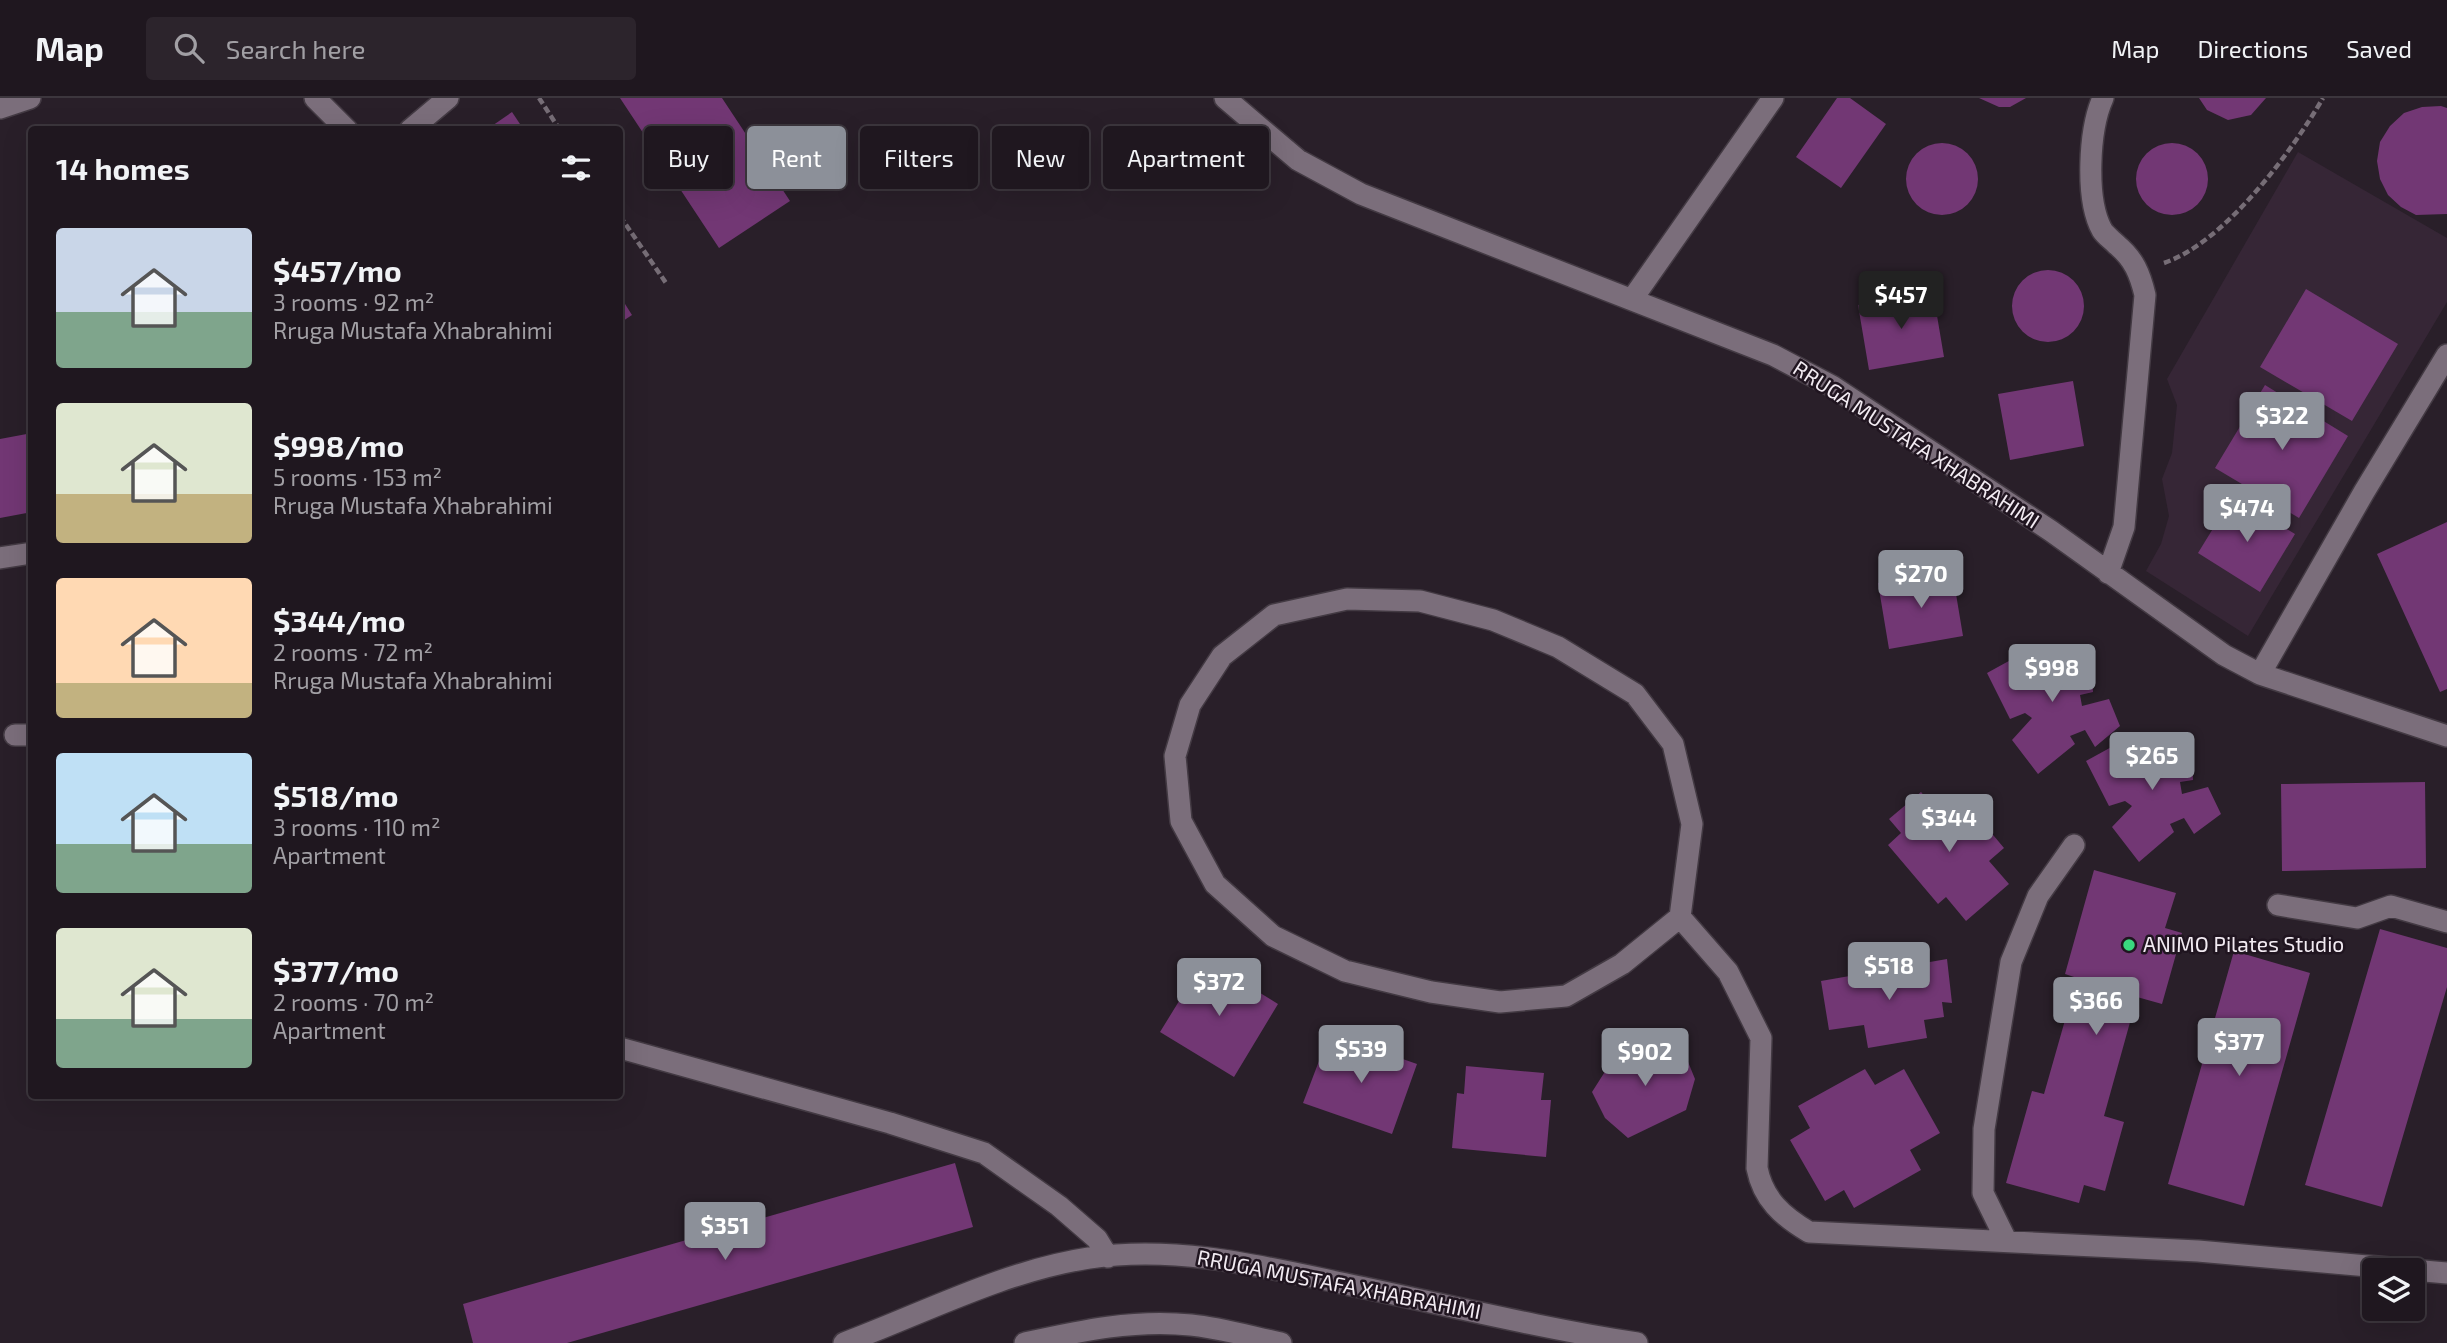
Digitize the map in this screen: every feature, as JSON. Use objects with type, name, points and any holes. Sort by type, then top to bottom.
[{"type":"street","points":[[0,108],[30,98]]},
{"type":"street","points":[[315,98],[343,126]]},
{"type":"street","points":[[415,126],[448,98]]},
{"type":"street","name":"RRUGA MUSTAFA XHABRAHIMI","points":[[1225,98],[1288,152],[1322,176],[1441,226],[1633,298],[1773,355],[1832,386],[2224,655],[2260,674],[2447,736]]},
{"type":"street","points":[[1633,298],[1773,98]]},
{"type":"street","points":[[2102,98],[2091,159],[2092,200],[2102,231],[2140,271],[2145,295],[2124,527],[2108,573]]},
{"type":"street","points":[[2260,674],[2364,492],[2447,355]]},
{"type":"street","points":[[0,558],[28,554]]},
{"type":"street","points":[[1680,917],[1622,964],[1566,996],[1500,1002],[1431,992],[1345,971],[1273,936],[1215,884],[1181,821],[1175,756],[1190,705],[1222,656],[1274,615],[1348,599],[1420,601],[1493,620],[1558,647],[1635,694],[1673,744],[1692,824],[1680,917],[1728,972],[1761,1038],[1757,1168],[1761,1188],[1788,1219],[1809,1232],[1887,1238],[2006,1240],[2198,1251],[2447,1273]]},
{"type":"street","points":[[2006,1240],[1983,1193],[1983,1142],[2009,975],[2038,896],[2074,845]]},
{"type":"street","points":[[2278,905],[2357,918],[2391,906],[2447,922]]},
{"type":"street","points":[[623,1049],[890,1123],[984,1153],[1059,1206],[1097,1239],[1108,1256]]},
{"type":"street","name":"RRUGA MUSTAFA XHABRAHIMI","points":[[844,1343],[1003,1281],[1045,1268],[1108,1256],[1184,1255],[1248,1263],[1572,1338],[1637,1343]]},
{"type":"street","points":[[1025,1343],[1097,1327],[1144,1324],[1191,1325],[1281,1343]]},
{"type":"path","points":[[539,98],[557,126]]},
{"type":"path","points":[[2140,271],[2185,256],[2232,215],[2298,140],[2323,98]]},
{"type":"path","points":[[623,220],[666,283]]},
{"type":"shaded area","points":[[2298,152],[2447,238],[2447,302],[2248,636],[2146,571],[2161,544],[2169,516],[2162,479],[2172,453],[2177,405],[2167,379]]},
{"type":"building","points":[[620,98],[722,98],[747,136],[747,189],[782,189],[790,201],[719,248],[680,189],[733,189],[733,126],[644,126],[644,134]]},
{"type":"building","points":[[1837,98],[1850,98],[1886,124],[1841,188],[1796,157]]},
{"type":"building","points":[[1979,98],[2026,98],[2010,107],[1999,107]]},
{"type":"building","points":[[2199,98],[2266,98],[2251,115],[2228,120],[2207,110]]},
{"type":"building","points":[[2422,107],[2447,108],[2447,214],[2416,215],[2401,207],[2388,195],[2380,179],[2377,161],[2380,142],[2390,126],[2404,113]]},
{"type":"building","points":[[512,112],[521,126],[492,126]]},
{"type":"building","points":[[1942,143],[1962,149],[1972,159],[1978,179],[1972,199],[1962,209],[1942,215],[1922,209],[1912,199],[1906,179],[1912,159],[1922,149]]},
{"type":"building","points":[[2172,143],[2192,149],[2202,159],[2208,179],[2202,199],[2192,209],[2172,215],[2152,209],[2142,199],[2136,179],[2142,159],[2152,149]]},
{"type":"building","points":[[2048,270],[2068,276],[2078,286],[2084,306],[2078,326],[2068,336],[2048,342],[2028,336],[2018,326],[2012,306],[2018,286],[2028,276]]},
{"type":"building","points":[[2306,289],[2398,344],[2352,421],[2260,367]]},
{"type":"building","points":[[1933,292],[1944,357],[1869,370],[1858,305]]},
{"type":"building","points":[[623,301],[632,315],[623,321]]},
{"type":"building","points":[[2073,381],[2084,446],[2010,460],[1998,394]]},
{"type":"building","points":[[2265,385],[2348,436],[2299,518],[2215,468]]},
{"type":"building","points":[[28,434],[28,513],[0,518],[0,439]]},
{"type":"building","points":[[2233,496],[2295,534],[2260,592],[2198,553]]},
{"type":"building","points":[[2447,522],[2447,689],[2440,692],[2377,554]]},
{"type":"building","points":[[1952,570],[1963,636],[1889,649],[1878,583]]},
{"type":"building","points":[[2052,650],[2091,654],[2093,692],[2080,695],[2082,706],[2109,699],[2120,726],[2095,747],[2085,730],[2070,736],[2075,744],[2038,774],[2012,740],[2032,718],[2025,713],[2010,719],[1987,673],[2027,651],[2044,673]]},
{"type":"building","points":[[2151,738],[2191,742],[2193,780],[2180,782],[2182,794],[2208,787],[2221,814],[2194,834],[2184,818],[2170,824],[2174,832],[2139,862],[2112,827],[2132,806],[2125,801],[2109,806],[2086,761],[2126,739],[2144,761]]},
{"type":"building","points":[[2425,782],[2426,868],[2282,871],[2281,784]]},
{"type":"building","points":[[1921,792],[1942,817],[1963,799],[2004,848],[1989,861],[2009,884],[1966,921],[1946,897],[1938,904],[1888,845],[1901,833],[1889,819]]},
{"type":"building","points":[[2094,870],[2176,893],[2165,928],[2182,933],[2162,1004],[2137,997],[2104,1116],[2124,1122],[2105,1191],[2084,1185],[2079,1203],[2006,1183],[2032,1091],[2044,1094],[2077,978],[2065,974]]},
{"type":"building","points":[[2380,929],[2447,948],[2447,987],[2382,1207],[2305,1185]]},
{"type":"building","points":[[2234,951],[2310,973],[2244,1206],[2168,1184]]},
{"type":"building","points":[[1205,959],[1278,1004],[1234,1077],[1160,1032]]},
{"type":"building","points":[[1947,959],[1952,1003],[1942,1002],[1944,1017],[1924,1020],[1927,1038],[1868,1048],[1864,1025],[1829,1030],[1821,981]]},
{"type":"building","points":[[1334,1035],[1417,1064],[1392,1134],[1303,1103],[1319,1061],[1325,1063]]},
{"type":"building","points":[[1653,1040],[1684,1052],[1695,1079],[1686,1110],[1628,1138],[1605,1118],[1592,1092],[1613,1059]]},
{"type":"building","points":[[1466,1066],[1544,1073],[1541,1100],[1551,1100],[1546,1157],[1452,1148],[1457,1093],[1464,1094]]},
{"type":"building","points":[[1865,1069],[1875,1085],[1904,1069],[1940,1133],[1910,1150],[1921,1170],[1854,1208],[1844,1190],[1825,1201],[1790,1140],[1810,1128],[1798,1106]]},
{"type":"building","points":[[955,1163],[973,1227],[567,1343],[473,1343],[463,1304]]},
{"type":"place","name":"ANIMO Pilates Studio","points":[[2129,945]]}]
